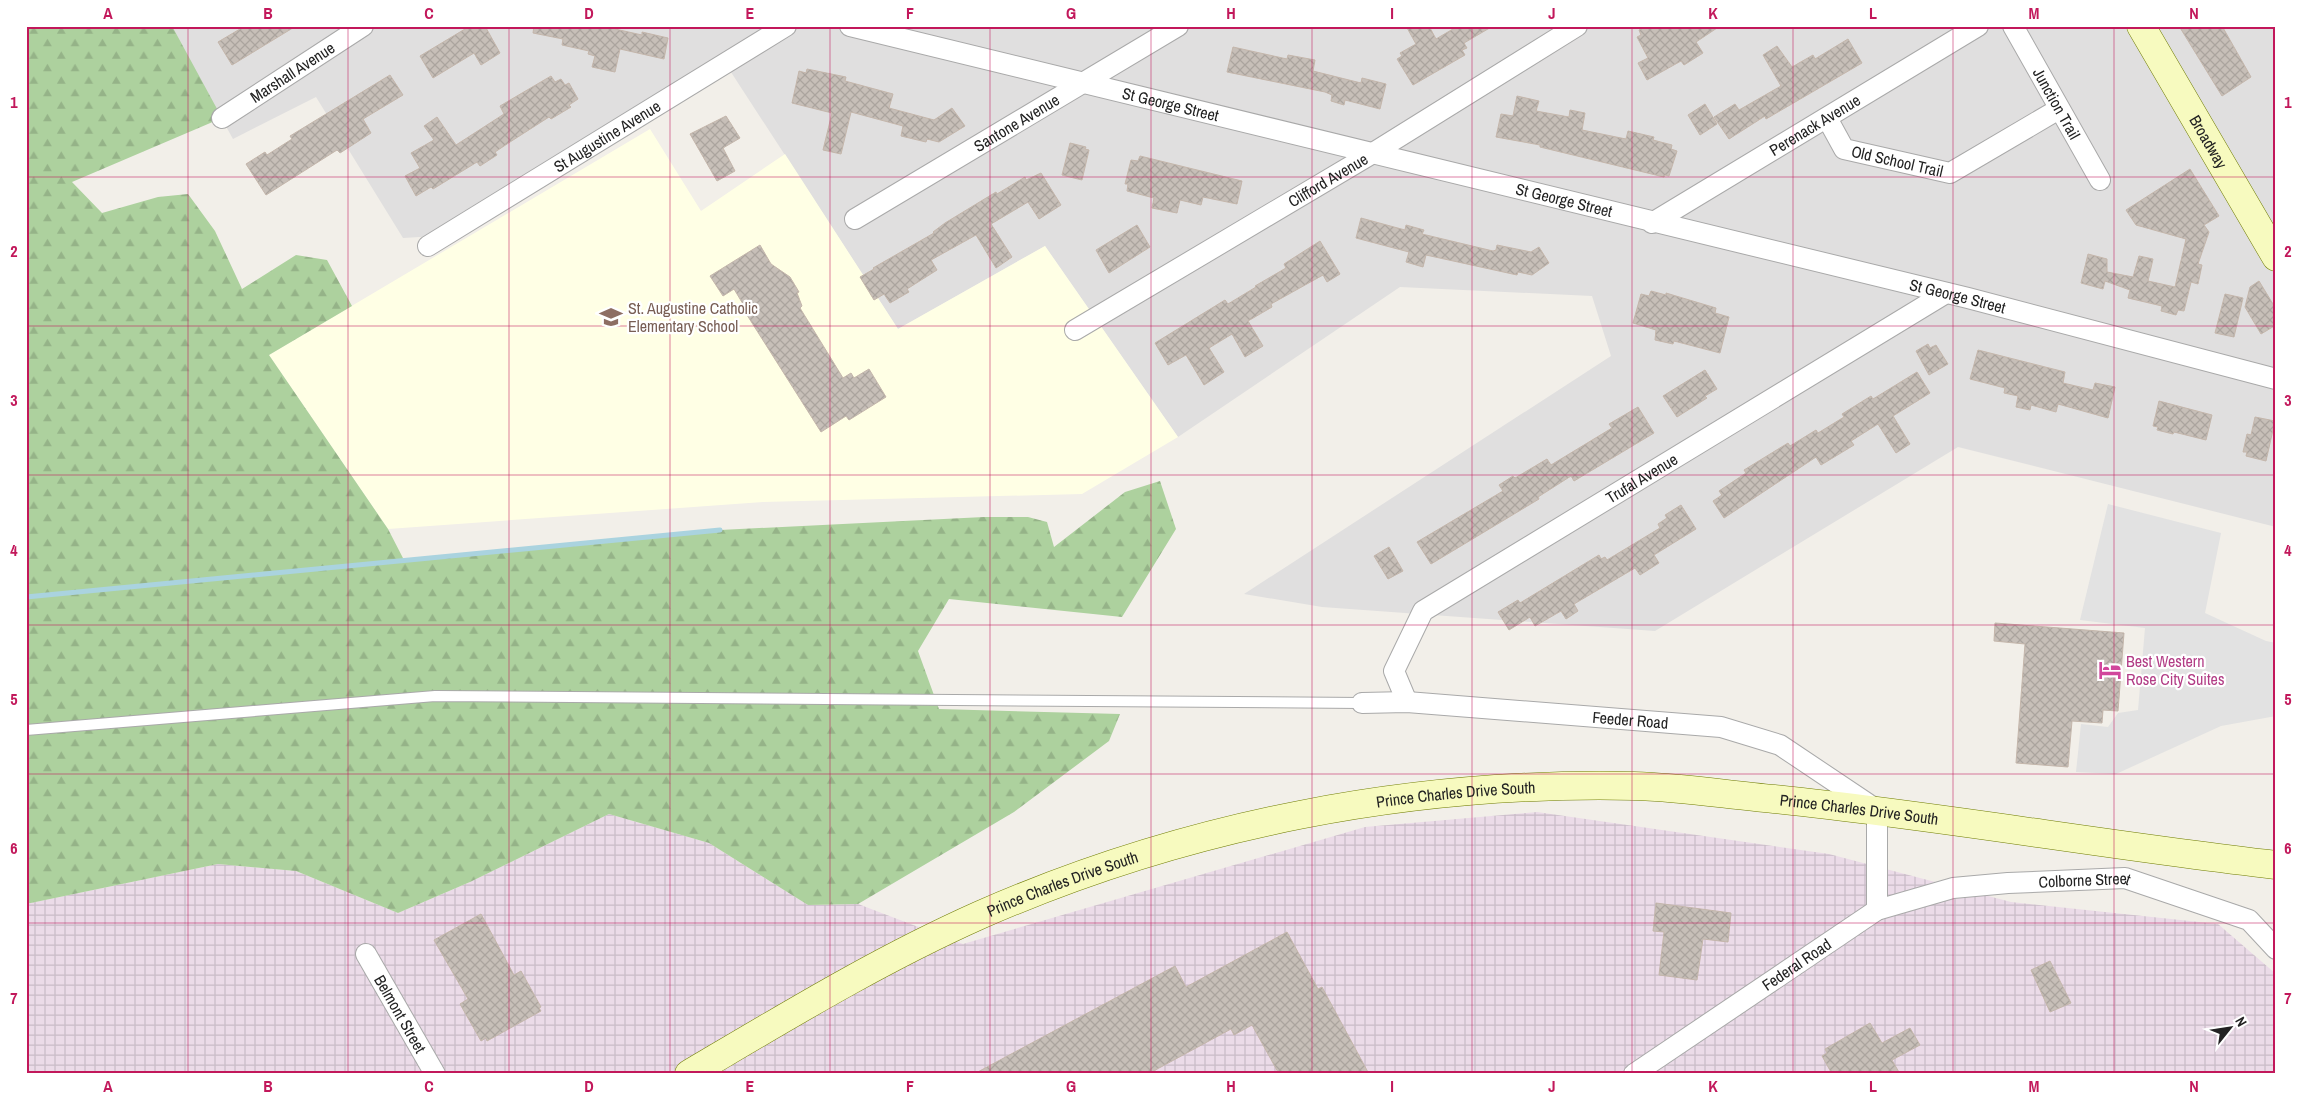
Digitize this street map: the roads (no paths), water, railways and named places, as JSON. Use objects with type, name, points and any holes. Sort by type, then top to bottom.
[{"type":"main road","name":"Broadway","points":[[2141,26],[2276,258]]},
{"type":"main road","name":"Prince Charles Drive South","points":[[689,1074],[844,984],[918,944],[980,915],[1068,880],[1221,832],[1285,818],[1409,796],[1539,786],[1638,786],[1877,810],[2180,854],[2276,865]]},
{"type":"street","name":"Marshall Avenue","points":[[222,118],[363,26]]},
{"type":"street","name":"St Augustine Avenue","points":[[428,246],[786,26]]},
{"type":"street","name":"St George Street","points":[[850,26],[1652,223],[1946,293],[2276,379]]},
{"type":"street","name":"Santone Avenue","points":[[855,219],[1081,82],[1178,26]]},
{"type":"street","name":"Clifford Avenue","points":[[1075,330],[1373,154],[1578,26]]},
{"type":"street","name":"Perenack Avenue","points":[[1652,223],[1978,26]]},
{"type":"street","name":"Junction Trail","points":[[2013,26],[2100,180]]},
{"type":"street","name":"Old School Trail","points":[[1826,118],[1844,148],[1950,173],[2059,108]]},
{"type":"street","name":"Trufal Avenue","points":[[1408,702],[1394,671],[1422,611],[1946,293]]},
{"type":"street","name":"Feeder Road","points":[[1362,703],[1408,702],[1721,727],[1780,745],[1877,810]]},
{"type":"street","points":[[1877,810],[1877,910]]},
{"type":"street","name":"Colborne Street","points":[[1877,910],[1953,888],[2008,883],[2126,878],[2249,920],[2276,948]]},
{"type":"street","name":"Federal Road","points":[[1634,1074],[1877,910]]},
{"type":"street","name":"Belmont Street","points":[[366,954],[435,1074]]},
{"type":"lane","points":[[26,730],[436,696],[1362,703]]},
{"type":"waterway","points":[[26,597],[720,530]]},
{"type":"place","name":"St. Augustine Catholic Elementary School","points":[[611,317]]},
{"type":"place","name":"Best Western Rose City Suites","points":[[2110,670]]}]
